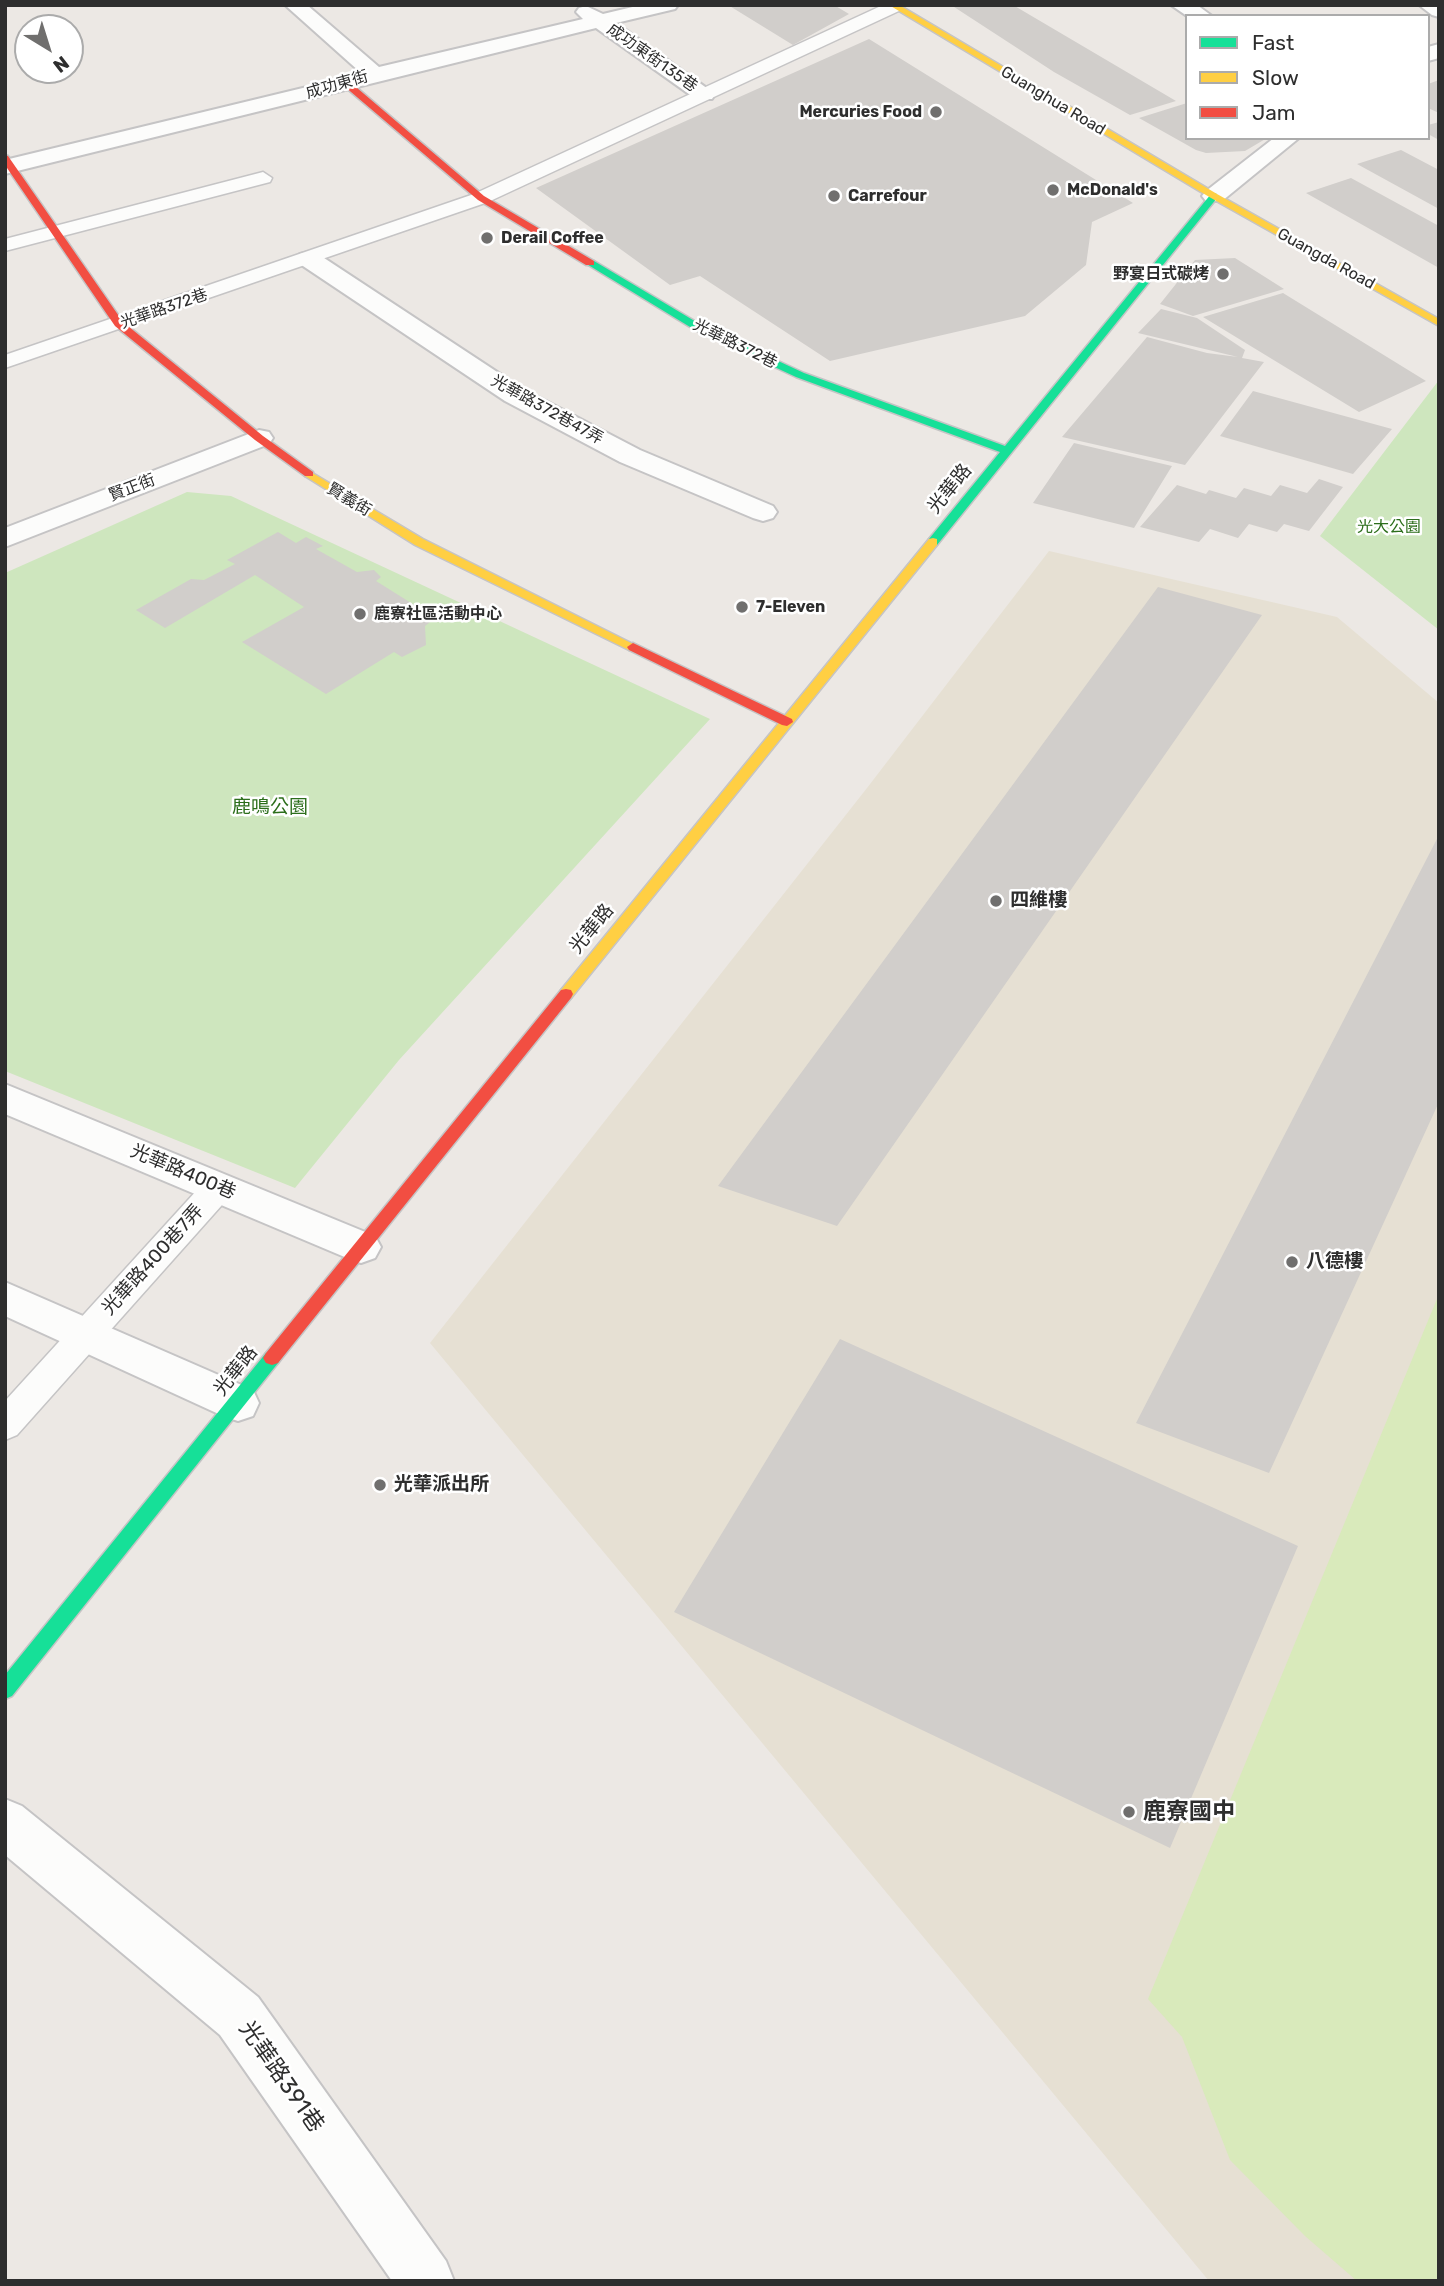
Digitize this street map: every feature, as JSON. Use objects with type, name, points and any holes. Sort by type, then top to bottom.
[{"type":"street","points":[[295,5],[375,74]]},
{"type":"street","name":"成功東街135巷","points":[[575,5],[704,94]]},
{"type":"street","name":"成功東街","points":[[8,164],[668,5]]},
{"type":"street","points":[[1181,5],[1198,14]]},
{"type":"street","points":[[1429,5],[1439,11]]},
{"type":"street","name":"Guanghua Road","points":[[894,6],[1214,196]]},
{"type":"street","name":"光華路372巷","points":[[347,84],[481,198],[699,328],[800,375],[1007,451]]},
{"type":"street","points":[[1214,196],[1285,140]]},
{"type":"street","name":"賢義街","points":[[8,164],[119,324],[259,438],[322,484],[419,542],[787,722]]},
{"type":"street","name":"Guangda Road","points":[[1214,196],[1439,323]]},
{"type":"street","name":"光華路","points":[[5,1690],[1214,196]]},
{"type":"street","name":"光華路372巷47弄","points":[[309,259],[514,395],[630,456],[763,512]]},
{"type":"street","name":"賢正街","points":[[5,538],[259,438]]},
{"type":"street","name":"光華路400巷","points":[[5,1098],[361,1247]]},
{"type":"street","name":"光華路400巷7弄","points":[[5,1298],[238,1403]]},
{"type":"street","name":"光華路391巷","points":[[5,1823],[239,2016],[426,2281]]},
{"type":"lane","name":"光華路372巷","points":[[5,362],[481,198],[894,6]]},
{"type":"lane","points":[[5,245],[263,178]]},
{"type":"lane","name":"光華路400巷7弄","points":[[5,1425],[219,1187]]},
{"type":"shaded area","name":"鹿寮國中","points":[[1049,551],[1337,617],[1439,703],[1439,2281],[1209,2281],[430,1343],[867,788]]},
{"type":"green space","name":"光大公園","points":[[1439,380],[1439,630],[1320,536]]},
{"type":"green space","name":"鹿鳴公園","points":[[187,492],[231,496],[710,719],[399,1060],[295,1188],[5,1071],[5,573]]},
{"type":"green space","points":[[1439,1294],[1439,2281],[1357,2281],[1305,2236],[1230,2160],[1182,2037],[1148,1999]]},
{"type":"building","points":[[728,5],[834,5],[849,14],[793,45]]},
{"type":"building","points":[[951,5],[1013,5],[1176,101],[1130,115],[1054,72]]},
{"type":"building","name":"Carrefour","points":[[869,39],[1133,203],[1092,222],[1086,265],[1025,316],[830,361],[700,276],[670,285],[536,188]]},
{"type":"building","points":[[1439,80],[1439,113],[1430,109],[1430,83]]},
{"type":"building","points":[[1185,104],[1185,140],[1264,140],[1245,151],[1206,153],[1139,118]]},
{"type":"building","points":[[1439,122],[1439,140],[1430,135],[1430,124]]},
{"type":"building","points":[[1401,150],[1439,170],[1439,209],[1357,164]]},
{"type":"building","points":[[1351,178],[1439,226],[1439,268],[1306,193]]},
{"type":"building","name":"野宴日式碳烤","points":[[1235,258],[1284,289],[1193,316],[1160,304],[1195,260]]},
{"type":"building","points":[[1283,293],[1426,381],[1359,412],[1203,317]]},
{"type":"building","points":[[1161,309],[1197,318],[1245,350],[1242,358],[1264,362],[1185,465],[1062,437],[1147,337],[1207,353],[1238,357],[1138,333]]},
{"type":"building","points":[[1253,391],[1392,429],[1353,474],[1220,436]]},
{"type":"building","points":[[1074,443],[1172,466],[1134,528],[1033,503]]},
{"type":"building","points":[[1319,479],[1343,487],[1309,531],[1284,524],[1277,532],[1249,524],[1238,538],[1210,529],[1199,542],[1140,527],[1177,485],[1206,494],[1209,490],[1236,498],[1244,488],[1271,496],[1280,485],[1307,493]]},
{"type":"building","name":"鹿寮社區活動中心","points":[[278,532],[296,543],[306,537],[323,546],[316,549],[357,572],[374,570],[381,577],[376,581],[435,618],[425,626],[426,645],[402,657],[394,652],[326,694],[242,642],[304,607],[255,575],[165,628],[136,610],[191,579],[204,580],[235,564],[227,560]]},
{"type":"building","name":"四維樓","points":[[1158,587],[1262,615],[837,1226],[718,1186]]},
{"type":"building","name":"八德樓","points":[[1439,835],[1439,1102],[1269,1473],[1136,1423]]},
{"type":"building","points":[[840,1339],[1298,1546],[1170,1848],[674,1612]]},
{"type":"traffic: fast","points":[[933,542],[1214,196]]},
{"type":"traffic: fast","points":[[590,263],[699,328],[800,375],[1007,451]]},
{"type":"traffic: fast","points":[[5,1690],[272,1358]]},
{"type":"traffic: slow","points":[[893,5],[1214,196],[1439,323]]},
{"type":"traffic: slow","points":[[309,474],[419,542],[633,647]]},
{"type":"traffic: slow","points":[[566,994],[933,542]]},
{"type":"traffic: jam","points":[[347,84],[481,198],[590,263]]},
{"type":"traffic: jam","points":[[5,158],[119,324],[259,438],[309,474]]},
{"type":"traffic: jam","points":[[633,647],[787,722]]},
{"type":"traffic: jam","points":[[272,1358],[566,994]]},
{"type":"place","name":"Mercuries Food","points":[[936,112]]},
{"type":"place","name":"McDonald's","points":[[1053,190]]},
{"type":"place","name":"Carrefour","points":[[834,196]]},
{"type":"place","name":"Derail Coffee","points":[[487,238]]},
{"type":"place","name":"野宴日式碳烤","points":[[1223,274]]},
{"type":"place","name":"7-Eleven","points":[[742,607]]},
{"type":"place","name":"鹿寮社區活動中心","points":[[360,614]]},
{"type":"place","name":"四維樓","points":[[996,901]]},
{"type":"place","name":"八德樓","points":[[1292,1262]]},
{"type":"place","name":"光華派出所","points":[[380,1485]]},
{"type":"place","name":"鹿寮國中","points":[[1129,1812]]}]
